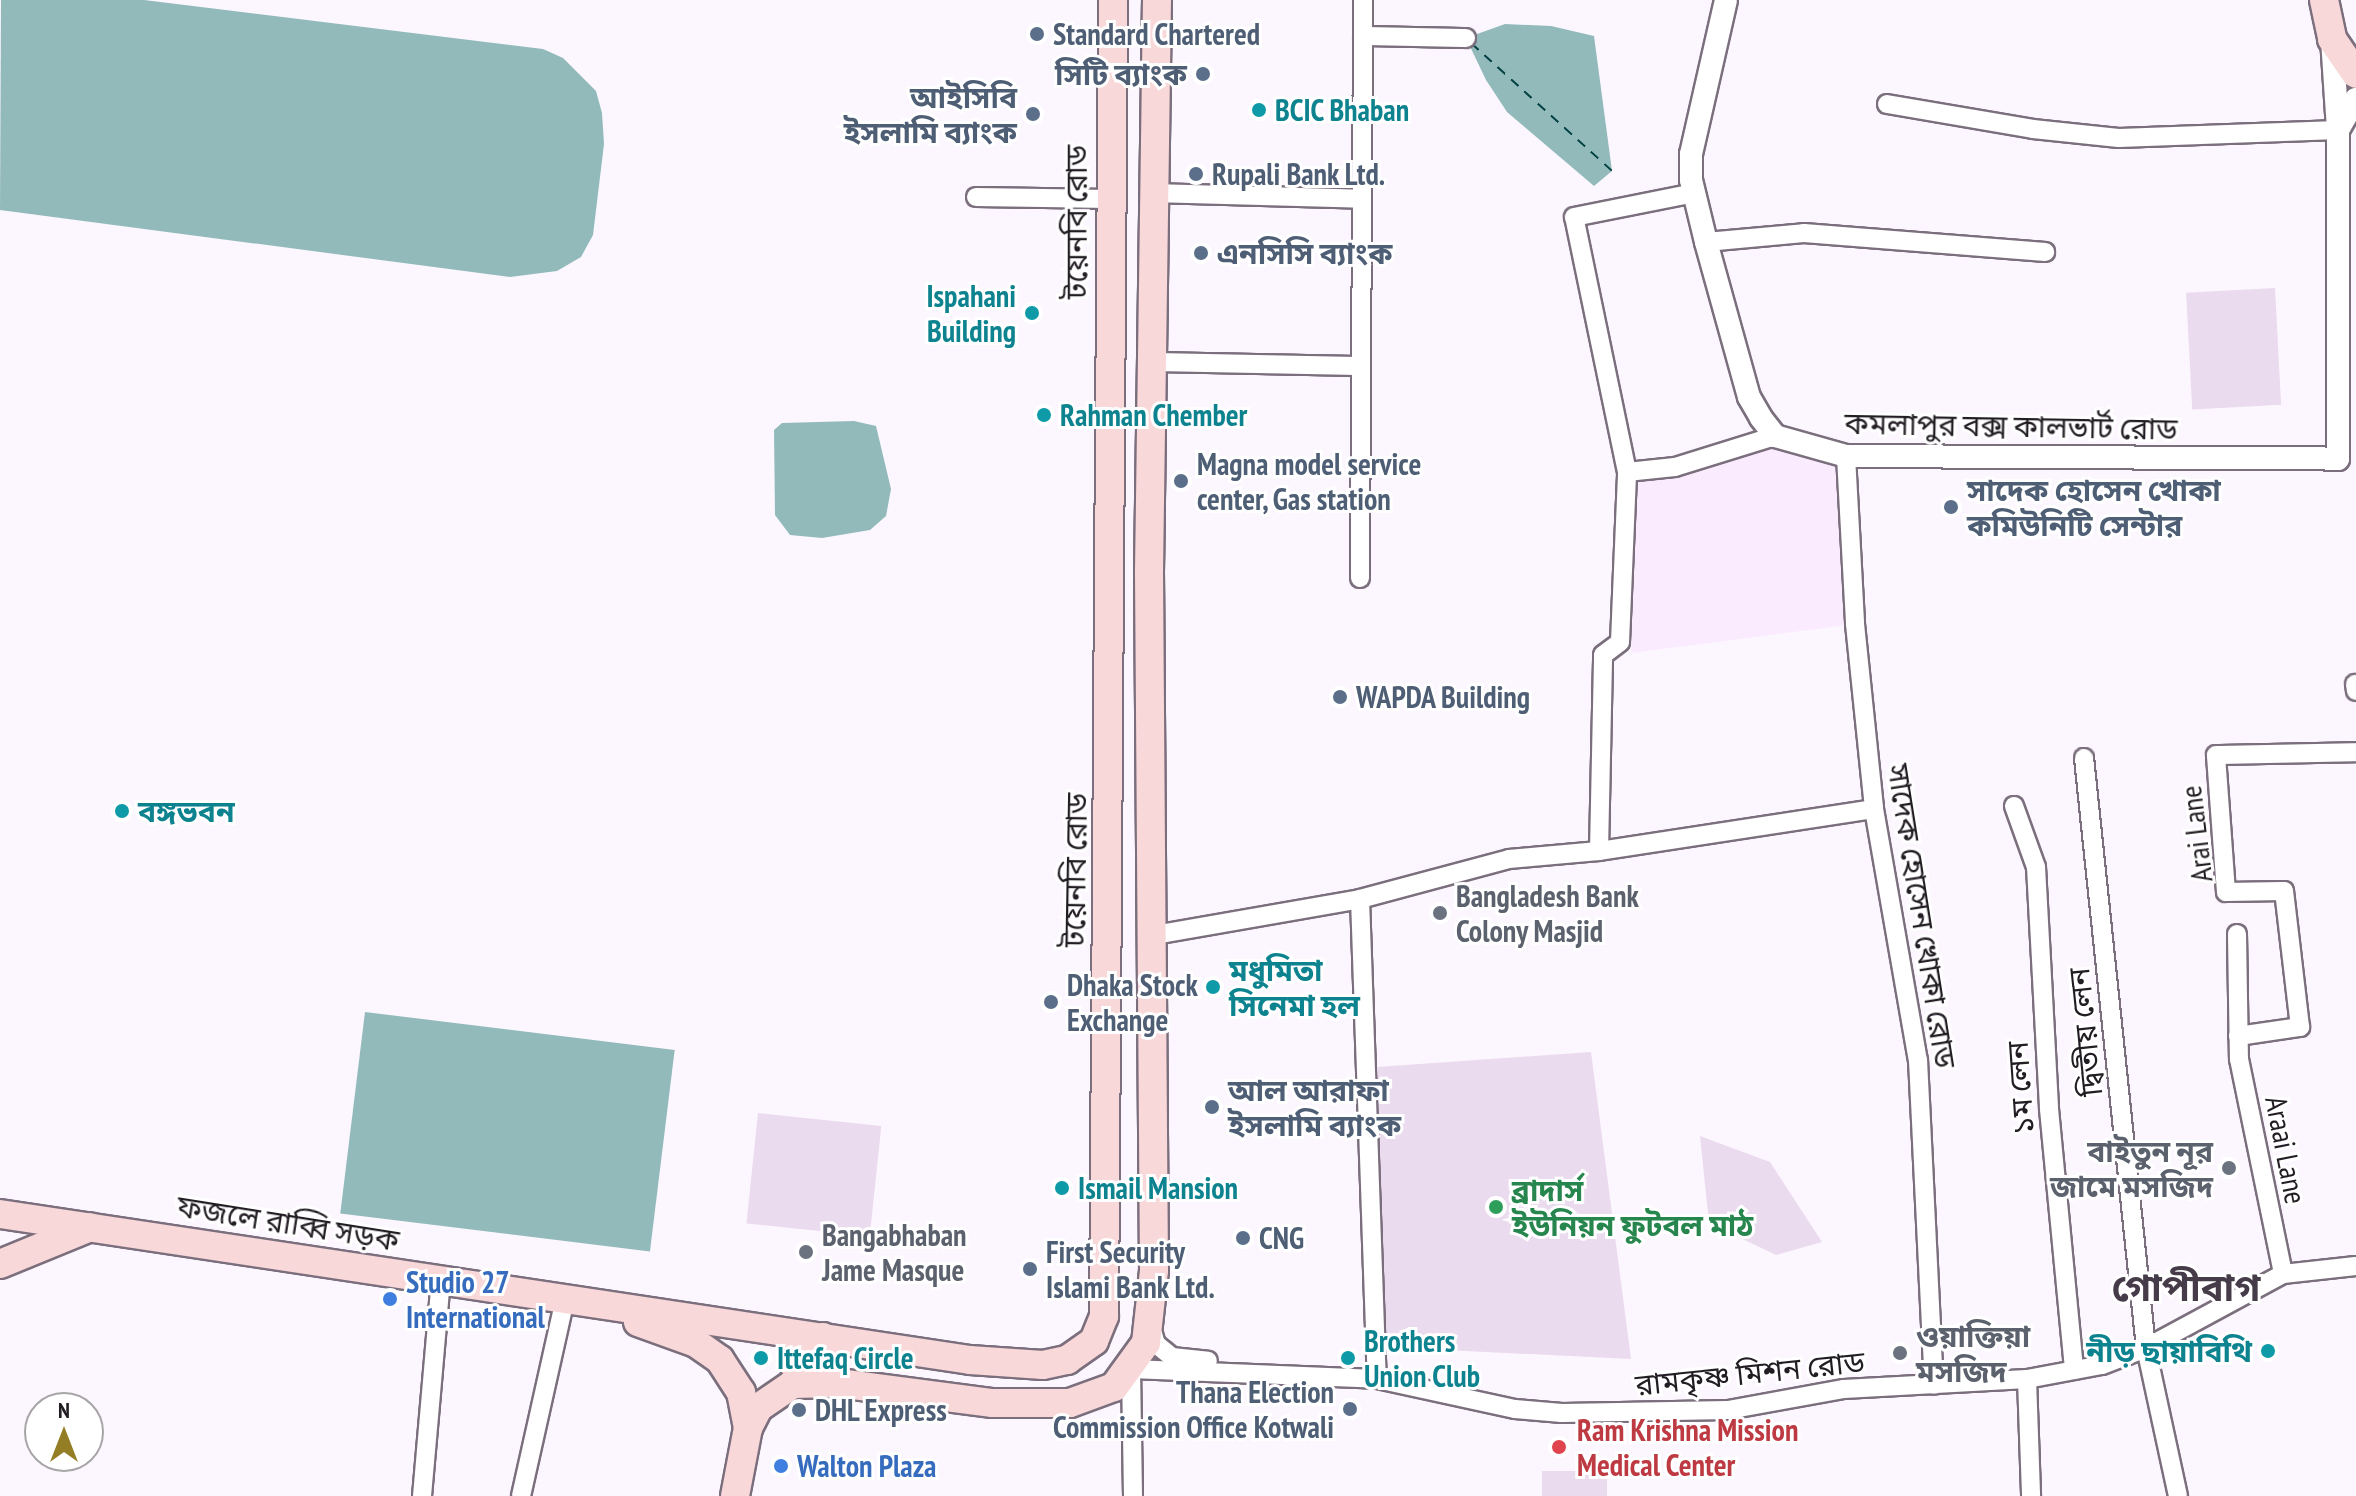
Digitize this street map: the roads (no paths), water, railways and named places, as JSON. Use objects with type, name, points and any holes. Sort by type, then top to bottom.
[{"type":"main road","name":"টয়েনবি রোড","points":[[565,1299],[1043,1365],[1086,1350],[1098,1335],[1104,1316],[1113,0]]},
{"type":"main road","points":[[735,1496],[748,1428],[767,1398],[810,1381],[960,1400],[1059,1404],[1105,1392],[1131,1369],[1146,1343],[1154,1270],[1152,193],[1157,0]]},
{"type":"main road","points":[[2324,0],[2332,39],[2356,74]]},
{"type":"main road","name":"ফজলে রাব্বি সড়ক","points":[[0,1214],[565,1299]]},
{"type":"main road","points":[[0,1264],[90,1227]]},
{"type":"main road","points":[[565,1299],[658,1327],[709,1351],[741,1392],[748,1428]]},
{"type":"main road","points":[[810,1381],[795,1366],[797,1355],[806,1343],[823,1337]]},
{"type":"street","points":[[1360,578],[1363,0]]},
{"type":"street","points":[[1627,472],[1675,467],[1775,436],[1749,397],[1694,193],[1691,154],[1726,0]]},
{"type":"street","points":[[1363,36],[1466,38]]},
{"type":"street","points":[[2332,39],[2338,130]]},
{"type":"street","points":[[2338,130],[2356,99]]},
{"type":"street","points":[[1887,104],[2033,129],[2119,138],[2338,130]]},
{"type":"street","name":"কমলাপুর বক্স কালভার্ট রোড","points":[[1775,436],[1846,456],[2338,459],[2338,130]]},
{"type":"street","points":[[1152,193],[1362,199]]},
{"type":"street","points":[[1599,851],[1603,655],[1620,642],[1627,472],[1574,217],[1694,193]]},
{"type":"street","points":[[976,197],[1110,199]]},
{"type":"street","points":[[1706,242],[1804,233],[2045,252]]},
{"type":"street","points":[[1152,362],[1361,366]]},
{"type":"street","name":"সাদেক হোসেন খোকা রোড","points":[[1846,456],[1855,624],[1874,809],[1918,1060],[1934,1385]]},
{"type":"street","points":[[2355,684],[2356,691]]},
{"type":"street","name":"Arai Lane","points":[[2238,1036],[2300,1027],[2284,891],[2226,892],[2216,755],[2356,752]]},
{"type":"street","name":"দ্বিতীয় লেন","points":[[2084,758],[2146,1348],[2178,1496]]},
{"type":"street","name":"১ম লেন","points":[[2014,806],[2036,867],[2049,1109],[2074,1370]]},
{"type":"street","points":[[1154,935],[1360,899],[1509,859],[1599,851],[1874,809]]},
{"type":"street","points":[[1360,899],[1377,1379]]},
{"type":"street","name":"Araai Lane","points":[[2237,934],[2238,1036],[2283,1274]]},
{"type":"street","name":"রামকৃষ্ণ মিশন রোড","points":[[1131,1369],[1377,1379],[1515,1409],[1611,1416],[1728,1410],[1844,1389],[2027,1379],[2074,1370],[2146,1348],[2283,1274],[2356,1266]]},
{"type":"street","points":[[422,1496],[441,1280]]},
{"type":"street","points":[[521,1496],[565,1299]]},
{"type":"street","points":[[1149,1321],[1156,1344],[1172,1357],[1244,1364],[1266,1374]]},
{"type":"street","points":[[1131,1369],[1133,1496]]},
{"type":"street","points":[[2027,1379],[2031,1496]]},
{"type":"water","points":[[1,0],[144,0],[543,49],[563,58],[596,91],[602,113],[604,144],[593,235],[581,257],[557,271],[510,277],[0,210]]},
{"type":"water","points":[[1505,24],[1551,26],[1594,36],[1612,171],[1594,186],[1507,112],[1486,80],[1466,38]]},
{"type":"water","points":[[854,421],[876,426],[891,489],[886,516],[870,530],[822,538],[790,535],[775,515],[774,430],[782,423]]},
{"type":"water","points":[[365,1012],[675,1050],[650,1252],[340,1213]]},
{"type":"place","name":"Standard Chartered","points":[[1037,34]]},
{"type":"place","name":"সিটি ব্যাংক","points":[[1203,74]]},
{"type":"place","name":"BCIC Bhaban","points":[[1259,110]]},
{"type":"place","name":"আইসিবি ইসলামি ব্যাংক","points":[[1033,114]]},
{"type":"place","name":"Rupali Bank Ltd.","points":[[1196,174]]},
{"type":"place","name":"এনসিসি ব্যাংক","points":[[1201,253]]},
{"type":"place","name":"Ispahani Building","points":[[1032,313]]},
{"type":"place","name":"Rahman Chember","points":[[1044,415]]},
{"type":"place","name":"Magna model service center, Gas station","points":[[1181,481]]},
{"type":"place","name":"সাদেক হোসেন খোকা কমিউনিটি সেন্টার","points":[[1951,507]]},
{"type":"place","name":"WAPDA Building","points":[[1340,697]]},
{"type":"place","name":"বঙ্গভবন","points":[[122,811]]},
{"type":"place","name":"Bangladesh Bank Colony Masjid","points":[[1440,913]]},
{"type":"place","name":"মধুমিতা সিনেমা হল","points":[[1213,987]]},
{"type":"place","name":"Dhaka Stock Exchange","points":[[1051,1002]]},
{"type":"place","name":"আল আরাফা ইসলামি ব্যাংক","points":[[1212,1107]]},
{"type":"place","name":"বাইতুন নূর জামে মসজিদ","points":[[2229,1168]]},
{"type":"place","name":"Ismail Mansion","points":[[1062,1188]]},
{"type":"place","name":"ব্রাদার্স ইউনিয়ন ফুটবল মাঠ","points":[[1496,1207]]},
{"type":"place","name":"CNG","points":[[1243,1238]]},
{"type":"place","name":"Bangabhaban Jame Masque","points":[[806,1252]]},
{"type":"place","name":"First Security Islami Bank Ltd.","points":[[1030,1269]]},
{"type":"place","name":"Studio 27 International","points":[[390,1299]]},
{"type":"place","name":"নীড় ছায়াবিথি","points":[[2268,1351]]},
{"type":"place","name":"ওয়াক্তিয়া মসজিদ","points":[[1900,1353]]},
{"type":"place","name":"Ittefaq Circle","points":[[761,1358]]},
{"type":"place","name":"Brothers Union Club","points":[[1348,1358]]},
{"type":"place","name":"Thana Election Commission Office Kotwali","points":[[1350,1409]]},
{"type":"place","name":"DHL Express","points":[[799,1410]]},
{"type":"place","name":"Ram Krishna Mission Medical Center","points":[[1559,1447]]},
{"type":"place","name":"Walton Plaza","points":[[781,1466]]},
{"type":"district","name":"গোপীবাগ","points":[[2186,1287]]}]
